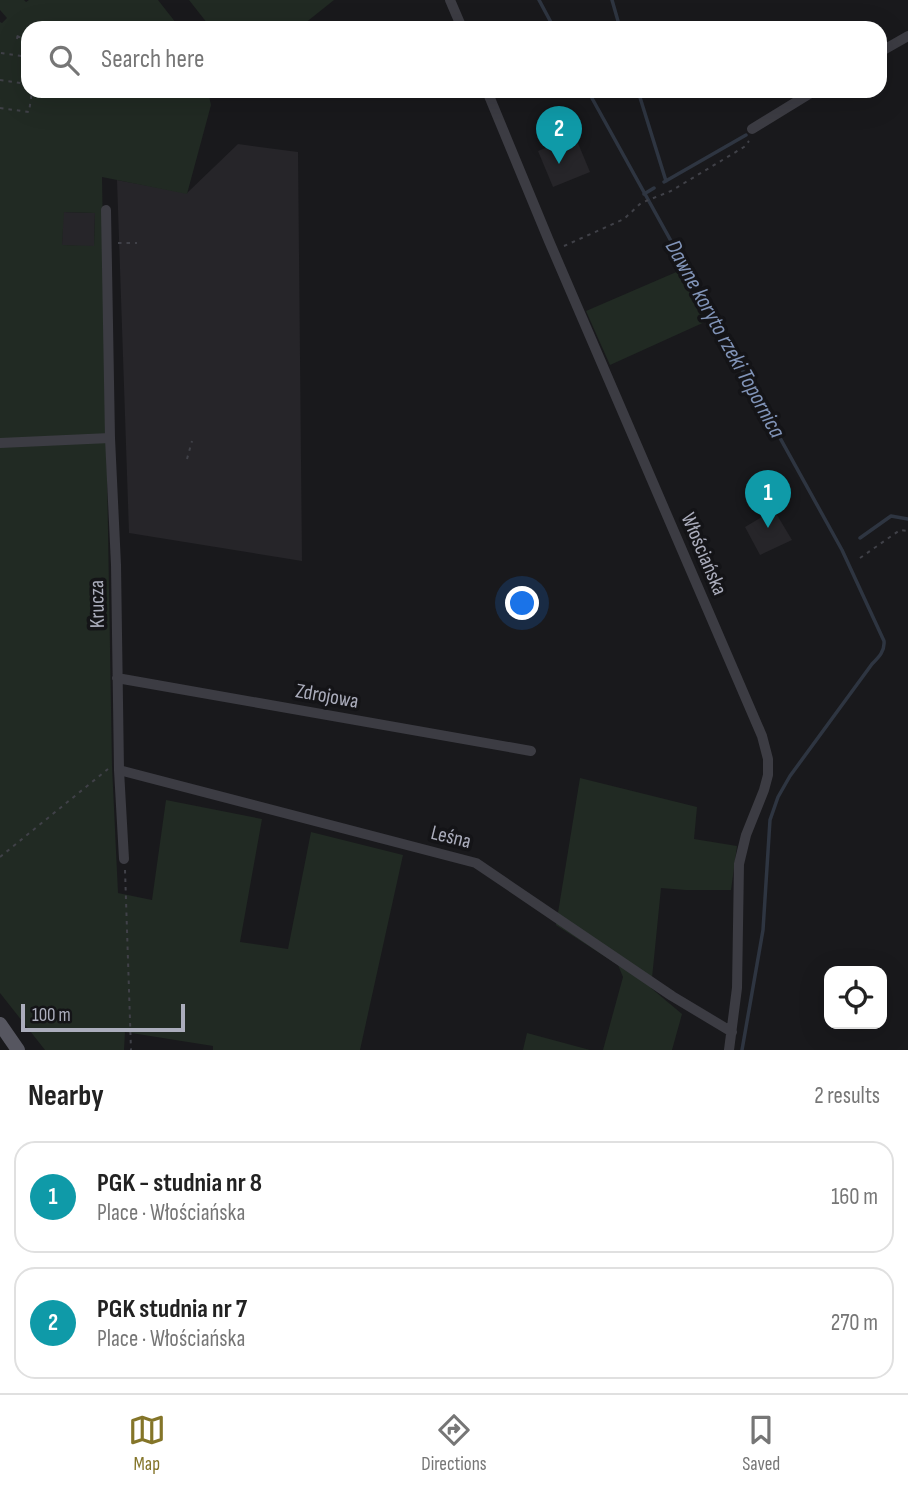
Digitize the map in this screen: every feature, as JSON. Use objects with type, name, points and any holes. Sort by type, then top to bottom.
[{"type":"main road","points":[[0,1024],[18,1050]]},
{"type":"street","points":[[450,0],[458,21]]},
{"type":"street","points":[[887,48],[908,36]]},
{"type":"street","name":"Włościańska","points":[[491,98],[553,251],[762,736],[768,759],[768,775],[746,835],[740,864],[737,988],[729,1050]]},
{"type":"street","points":[[752,129],[803,98]]},
{"type":"street","name":"Krucza","points":[[106,210],[110,438],[116,565],[116,768],[124,859]]},
{"type":"street","points":[[0,443],[110,438]]},
{"type":"street","name":"Zdrojowa","points":[[117,678],[531,751]]},
{"type":"street","name":"Leśna","points":[[116,768],[476,863],[672,996],[732,1032]]},
{"type":"path","points":[[1,53],[21,56]]},
{"type":"path","points":[[0,80],[21,84]]},
{"type":"path","points":[[0,108],[29,112],[31,98]]},
{"type":"path","points":[[553,251],[624,219],[641,203],[671,191],[744,147],[751,138],[752,129]]},
{"type":"path","points":[[106,244],[137,243]]},
{"type":"path","points":[[187,459],[192,441]]},
{"type":"path","points":[[860,558],[900,530],[908,531]]},
{"type":"path","points":[[0,856],[116,768]]},
{"type":"path","points":[[124,859],[131,1050]]},
{"type":"shaded area","points":[[0,0],[158,0],[174,21],[21,21],[21,98],[210,98],[211,105],[187,194],[102,177],[112,766],[118,893],[152,900],[166,800],[262,819],[240,942],[288,949],[311,832],[403,855],[360,1050],[213,1050],[213,1046],[125,1032],[124,1050],[45,1050],[0,993],[0,22],[7,18],[0,10]],"holes":[[[64,212],[95,213],[94,246],[62,245]]]},
{"type":"shaded area","points":[[189,0],[334,0],[308,21],[206,21]]},
{"type":"shaded area","points":[[575,136],[590,172],[553,187],[538,151]]},
{"type":"shaded area","points":[[238,144],[298,152],[302,561],[129,533],[117,180],[187,193]]},
{"type":"shaded area","points":[[63,212],[95,213],[94,247],[62,245]]},
{"type":"shaded area","points":[[681,270],[707,321],[610,365],[586,311]]},
{"type":"shaded area","points":[[774,510],[792,540],[760,555],[745,527]]},
{"type":"shaded area","points":[[580,778],[697,807],[694,839],[737,846],[731,890],[661,888],[651,988],[682,1014],[672,1050],[603,1050],[623,977],[618,965],[556,925]]},
{"type":"shaded area","points":[[527,1033],[590,1050],[523,1050]]},
{"type":"waterway","name":"Dawne koryto rzeki Topornica","points":[[539,0],[550,21]]},
{"type":"waterway","points":[[612,0],[618,21]]},
{"type":"waterway","name":"Dawne koryto rzeki Topornica","points":[[592,98],[842,550],[884,641],[881,654],[790,776],[778,797],[770,820],[763,930],[742,1050]]},
{"type":"waterway","points":[[640,98],[666,181]]},
{"type":"waterway","points":[[664,182],[746,135]]},
{"type":"waterway","points":[[644,194],[654,188]]},
{"type":"waterway","points":[[860,538],[891,516],[908,519]]},
{"type":"place","name":"PGK studnia nr 7","points":[[559,164]]},
{"type":"place","name":"PGK - studnia nr 8","points":[[768,528]]}]
